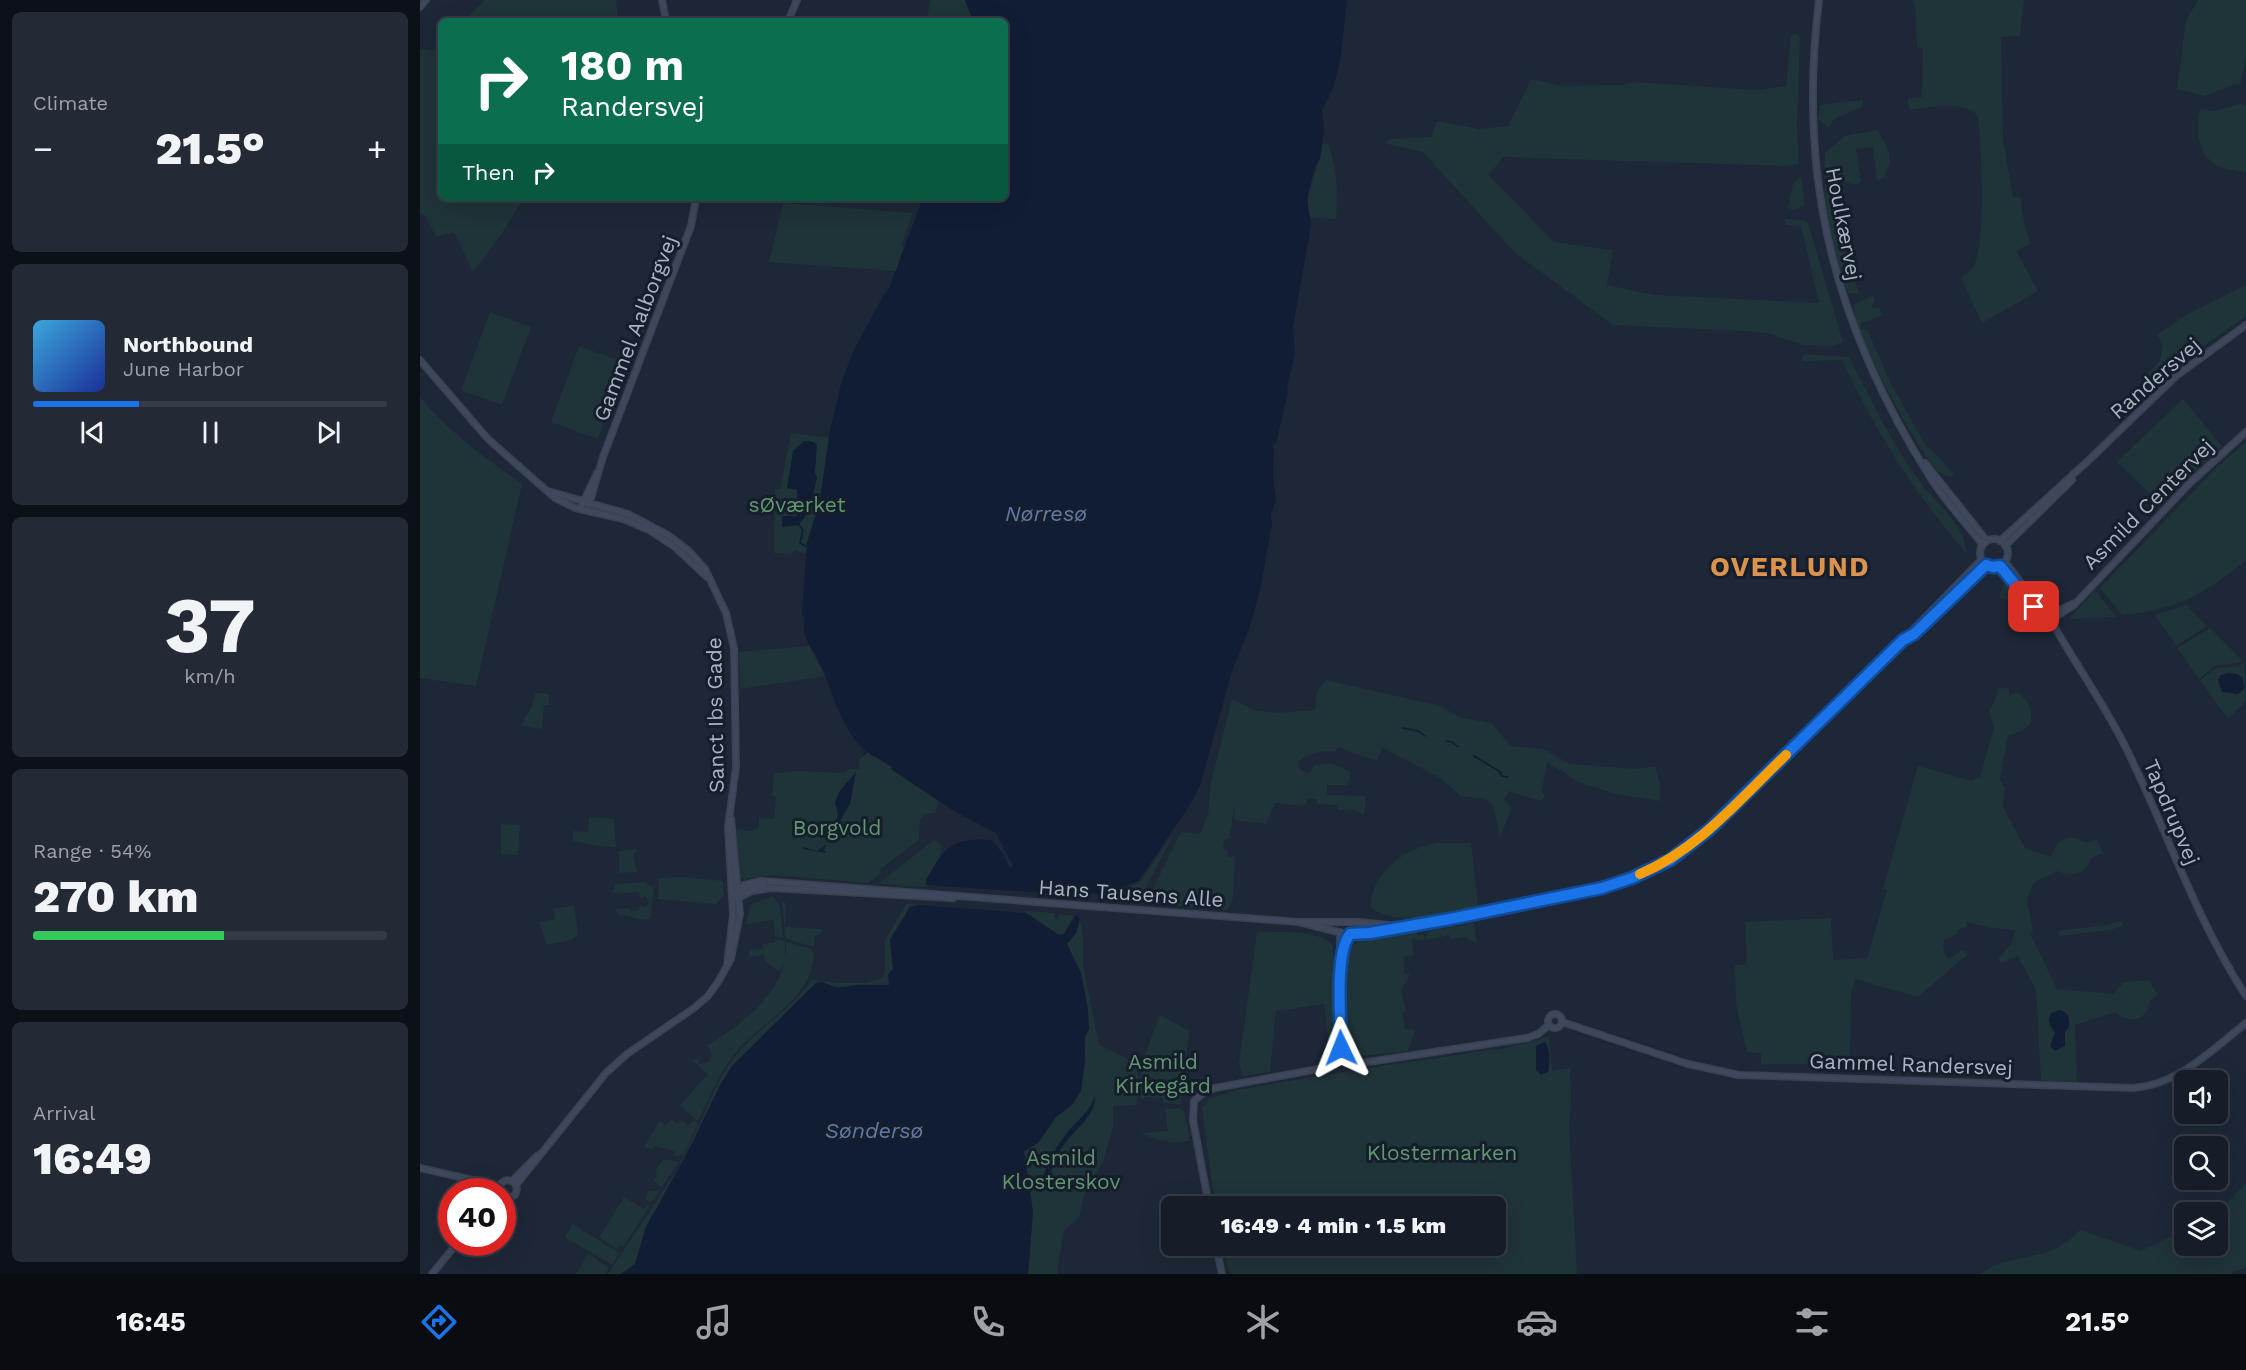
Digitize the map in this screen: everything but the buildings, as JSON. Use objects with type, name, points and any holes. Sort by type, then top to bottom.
[{"type":"street","points":[[420,7],[426,0]]},
{"type":"street","points":[[662,0],[665,18]]},
{"type":"street","points":[[789,18],[797,0]]},
{"type":"street","name":"Houlkærvej","points":[[1819,0],[1813,61],[1813,139],[1819,196],[1829,248],[1845,305],[1880,387],[1908,440],[1985,543]]},
{"type":"street","name":"Gammel Aalborgvej","points":[[583,510],[691,226],[695,201]]},
{"type":"street","name":"Randersvej","points":[[2000,541],[2176,376],[2246,325]]},
{"type":"street","points":[[420,360],[488,439],[548,492]]},
{"type":"street","name":"Asmild Centervej","points":[[2052,621],[2069,609],[2190,483],[2246,432]]},
{"type":"street","name":"Randersvej","points":[[2006,546],[2059,494],[2089,460]]},
{"type":"street","name":"Sanct Ibs Gade","points":[[516,1181],[543,1152],[606,1073],[627,1054],[708,996],[731,959],[739,924],[730,818],[736,767],[734,648],[726,613],[698,560],[668,535],[633,516],[548,492]]},
{"type":"street","name":"Sanct Ibs Gade","points":[[548,492],[565,504],[623,519],[653,532],[676,548],[710,580]]},
{"type":"street","points":[[2000,541],[2006,546],[2008,554],[2002,564],[1993,567],[1984,563],[1980,552],[1985,543],[2000,541]]},
{"type":"street","points":[[1402,926],[1372,925],[1370,933],[1483,913],[1602,888],[1632,878],[1670,860],[1710,829],[1984,563]]},
{"type":"street","points":[[2002,564],[2042,613],[2052,621]]},
{"type":"street","name":"Tapdrupvej","points":[[2042,613],[2040,625],[2052,621],[2125,747],[2203,921],[2246,996]]},
{"type":"street","name":"Hans Tausens Alle","points":[[736,895],[761,882],[1299,922],[1359,922],[1372,925]]},
{"type":"street","name":"Hans Tausens Alle","points":[[736,895],[771,888],[930,899],[961,898]]},
{"type":"street","name":"Hans Tausens Alle","points":[[1299,922],[1350,934],[1370,933]]},
{"type":"street","points":[[1341,923],[1338,927],[1341,965]]},
{"type":"street","points":[[1207,1196],[1193,1120],[1194,1104],[1199,1095],[1215,1088],[1327,1067],[1338,1058],[1341,1048],[1339,989],[1341,965],[1346,940],[1350,934]]},
{"type":"street","points":[[1554,1014],[1561,1017],[1562,1022],[1558,1028],[1549,1025],[1548,1020],[1554,1014]]},
{"type":"street","name":"Gammel Randersvej","points":[[1562,1022],[1688,1064],[1739,1075],[2133,1088],[2153,1086],[2176,1077],[2246,1023]]},
{"type":"street","points":[[1338,1058],[1355,1064],[1521,1039],[1538,1034],[1549,1025]]},
{"type":"street","points":[[420,1168],[464,1178]]},
{"type":"street","points":[[432,1274],[447,1256]]},
{"type":"street","points":[[1218,1256],[1222,1274]]},
{"type":"green space","points":[[485,0],[616,0],[618,18],[466,18]]},
{"type":"green space","points":[[930,0],[965,0],[972,18],[927,18]]},
{"type":"green space","points":[[1912,0],[2024,0],[2020,36],[2001,37],[2003,138],[2013,198],[2020,197],[2025,227],[2031,243],[2016,251],[2038,291],[1982,323],[1961,278],[1972,269],[1977,258],[1980,240],[1982,195],[1978,116],[1972,111],[1956,106],[1910,110],[1907,99],[1922,97],[1923,49],[1917,47],[1915,6]]},
{"type":"green space","points":[[2198,0],[2246,0],[2246,57],[2240,85],[2235,84],[2205,96],[2177,89],[2186,21]]},
{"type":"green space","points":[[1796,34],[1800,37],[1797,126],[1799,164],[1787,166],[1503,157],[1489,175],[1554,242],[1613,250],[1607,285],[1654,295],[1819,303],[1801,226],[1785,223],[1785,219],[1804,220],[1808,223],[1843,342],[1831,346],[1803,345],[1772,334],[1746,331],[1613,325],[1515,253],[1423,152],[1383,143],[1391,139],[1431,137],[1437,121],[1478,129],[1508,126],[1531,79],[1561,86],[1624,85],[1632,82],[1756,90],[1786,86],[1791,35]]},
{"type":"green space","points":[[438,46],[438,201],[522,201],[473,272],[454,232],[436,237],[425,215],[420,213],[420,49],[433,51]]},
{"type":"green space","points":[[1863,100],[1862,107],[1834,119],[1829,128],[1818,119],[1820,105]]},
{"type":"green space","points":[[2240,104],[2246,106],[2246,173],[2218,166],[2211,161],[2202,148],[2198,133],[2200,109],[2215,111]]},
{"type":"green space","points":[[1877,130],[1885,142],[1890,159],[1883,178],[1877,180],[1873,147],[1856,149],[1861,181],[1858,185],[1827,179],[1824,176],[1825,153],[1845,136]]},
{"type":"green space","points":[[1322,144],[1328,144],[1335,171],[1336,219],[1308,217],[1309,196]]},
{"type":"green space","points":[[1801,177],[1805,205],[1793,210],[1788,208],[1793,183]]},
{"type":"green space","points":[[1825,185],[1841,186],[1845,191],[1842,195],[1835,197],[1842,242],[1859,294],[1848,293],[1831,240],[1825,198]]},
{"type":"green space","points":[[783,203],[913,213],[901,246],[904,246],[896,271],[769,262]]},
{"type":"green space","points":[[2246,285],[2246,316],[2182,361],[2157,385],[2147,375],[2160,361],[2163,344],[2157,335],[2186,315]]},
{"type":"green space","points":[[1873,295],[1875,299],[1871,308],[1879,308],[1883,315],[1861,323],[1861,329],[1867,329],[1890,382],[1923,441],[1954,474],[1951,477],[1935,468],[1926,456],[1872,360],[1855,316],[1855,304]]},
{"type":"green space","points":[[490,312],[531,327],[502,405],[461,390]]},
{"type":"green space","points":[[579,346],[626,363],[598,439],[551,422]]},
{"type":"green space","points":[[1804,354],[1849,357],[1903,457],[1957,526],[1965,544],[1966,553],[1929,507],[1897,461],[1868,412],[1842,360],[1803,361],[1801,358]]},
{"type":"green space","points":[[420,397],[455,433],[522,484],[476,686],[420,678]]},
{"type":"green space","points":[[2183,399],[2222,446],[2162,505],[2117,462]]},
{"type":"green space","name":"sØværket","points":[[791,433],[829,438],[819,506],[807,542],[806,554],[795,551],[790,554],[774,553],[775,489],[780,489]]},
{"type":"green space","points":[[2246,442],[2246,560],[2203,591],[2174,605],[2122,615],[2100,588],[2217,467]]},
{"type":"green space","points":[[2006,578],[2010,579],[2026,600],[2024,606],[1999,597]]},
{"type":"green space","points":[[2095,590],[2116,617],[2070,619],[2071,617]]},
{"type":"green space","points":[[2186,605],[2207,626],[2176,646],[2155,615]]},
{"type":"green space","points":[[2210,628],[2242,660],[2238,663],[2215,666],[2199,679],[2177,648]]},
{"type":"green space","points":[[809,646],[825,676],[740,689],[739,652]]},
{"type":"green space","points":[[2244,662],[2246,701],[2228,719],[2200,680],[2217,668],[2239,666]]},
{"type":"green space","points":[[1326,680],[1440,706],[1462,718],[1492,723],[1510,746],[1543,749],[1570,764],[1637,769],[1655,766],[1660,784],[1660,801],[1616,794],[1579,782],[1547,762],[1542,791],[1545,798],[1540,801],[1509,791],[1504,800],[1512,808],[1500,837],[1493,805],[1485,799],[1461,796],[1440,778],[1383,748],[1376,761],[1338,747],[1335,752],[1320,752],[1302,759],[1298,762],[1301,770],[1309,773],[1314,765],[1330,763],[1351,772],[1348,785],[1327,785],[1327,795],[1366,796],[1364,814],[1353,810],[1338,810],[1338,805],[1317,804],[1317,799],[1308,799],[1304,806],[1275,803],[1266,824],[1234,820],[1235,803],[1229,839],[1224,840],[1223,849],[1227,850],[1228,857],[1235,856],[1233,897],[1228,910],[1158,904],[1148,899],[1181,832],[1200,834],[1208,814],[1211,782],[1232,699],[1257,711],[1276,713],[1315,710],[1317,691]]},
{"type":"green space","points":[[1998,687],[2009,689],[2009,697],[2016,692],[2021,695],[2030,706],[2031,711],[2029,726],[2020,732],[2008,735],[2000,780],[2005,788],[2003,807],[2025,848],[2051,857],[2056,845],[2064,839],[2074,838],[2086,843],[2097,839],[2103,853],[2091,858],[2086,868],[2078,873],[2068,874],[2058,871],[2034,882],[2027,900],[2033,932],[2030,933],[2057,989],[2113,994],[2124,982],[2149,980],[2158,996],[2150,1000],[2145,1013],[2137,1019],[2126,1019],[2115,1012],[2075,1025],[2077,1082],[2041,1081],[2036,990],[2018,956],[2001,963],[1998,959],[2012,943],[2015,930],[1966,922],[1967,927],[1959,929],[1957,934],[1944,940],[1943,947],[1946,957],[1950,958],[1963,950],[1967,955],[1918,997],[1855,979],[1851,996],[1850,1064],[1761,1064],[1761,1053],[1747,1052],[1736,1004],[1735,965],[1747,964],[1745,922],[1831,918],[1833,960],[1867,958],[1887,890],[1883,889],[1918,766],[1971,781],[1980,777],[1994,728],[1989,711]]},
{"type":"green space","points":[[535,693],[549,694],[549,705],[544,705],[542,729],[521,726],[532,705]]},
{"type":"green space","name":"Borgvold","points":[[867,752],[939,801],[935,813],[925,814],[920,820],[919,840],[880,869],[881,873],[868,883],[773,875],[744,879],[741,877],[736,829],[750,831],[759,827],[759,818],[774,819],[776,797],[772,796],[774,773],[800,771],[843,773],[849,769],[859,769],[860,759]]},
{"type":"green space","points":[[589,817],[614,819],[616,847],[573,841],[573,831],[588,832]]},
{"type":"green space","points":[[501,824],[520,825],[518,855],[501,854]]},
{"type":"green space","points":[[1175,831],[1140,899],[1133,901],[1106,899],[1140,882]]},
{"type":"green space","points":[[934,840],[943,846],[925,887],[878,884]]},
{"type":"green space","points":[[1437,843],[1471,843],[1478,906],[1438,915],[1410,918],[1383,914],[1371,908],[1372,895],[1377,883],[1392,864],[1413,850]]},
{"type":"green space","points":[[636,849],[636,853],[633,854],[637,872],[616,873],[619,872],[619,853],[616,852]]},
{"type":"green space","points":[[684,877],[723,881],[724,895],[716,904],[658,899],[659,878]]},
{"type":"green space","points":[[645,882],[654,889],[650,918],[643,920],[618,914],[615,909],[630,908],[630,911],[638,911],[640,906],[646,907],[649,902],[646,896],[641,898],[638,892],[615,894],[611,892],[615,889],[614,884]]},
{"type":"green space","points":[[773,896],[780,907],[783,938],[775,936],[774,920],[746,924],[750,905]]},
{"type":"green space","points":[[782,903],[786,903],[785,927],[822,929],[823,932],[814,937],[814,947],[786,939]]},
{"type":"green space","points":[[907,903],[918,905],[910,907],[890,940],[893,969],[888,974],[889,985],[843,987],[816,983],[732,1066],[701,1124],[729,1064],[743,1047],[788,1007],[812,980],[868,983],[881,978],[885,973],[885,940]]},
{"type":"green space","points":[[574,905],[578,935],[572,940],[547,945],[539,922],[555,919],[553,909]]},
{"type":"green space","points":[[1026,911],[1055,913],[1054,918],[1057,919],[1059,914],[1074,916],[1064,934],[1059,935]]},
{"type":"green space","name":"Asmild Klosterskov","points":[[1080,919],[1083,936],[1083,966],[1099,1045],[1138,1064],[1137,1105],[1113,1106],[1113,1127],[1103,1162],[1084,1196],[1079,1218],[1064,1230],[1057,1274],[1028,1274],[1033,1212],[1024,1152],[1038,1143],[1056,1117],[1072,1105],[1081,1090],[1088,1009],[1081,973],[1067,944],[1076,933]]},
{"type":"green space","points":[[2121,921],[2123,925],[2111,930],[2059,936],[2058,931],[2108,925]]},
{"type":"green space","points":[[1474,923],[1477,944],[1464,937],[1450,939],[1450,935],[1426,940],[1430,931]]},
{"type":"green space","points":[[1257,932],[1308,934],[1318,936],[1333,946],[1335,1054],[1329,1050],[1324,1004],[1276,1011],[1270,1072],[1243,1076],[1239,1063]]},
{"type":"green space","points":[[1417,932],[1418,935],[1424,935],[1425,941],[1412,939],[1413,955],[1404,957],[1404,972],[1410,975],[1401,990],[1406,1011],[1402,1012],[1405,1029],[1415,1030],[1408,1051],[1349,1057],[1345,1001],[1348,948],[1359,941]]},
{"type":"green space","points":[[775,939],[785,941],[785,959],[780,972],[765,961],[764,955],[749,957],[749,950],[763,949],[763,944],[775,943]]},
{"type":"green space","points":[[786,942],[811,949],[814,954],[811,971],[793,1000],[753,1035],[730,1060],[698,1122],[680,1105],[708,1074],[692,1060],[699,1060],[699,1064],[708,1062],[712,1056],[708,1045],[736,1026],[762,1003],[780,975],[785,959]]},
{"type":"green space","name":"Asmild Kirkegård","points":[[1160,1015],[1189,1031],[1181,1104],[1163,1103],[1162,1098],[1146,1097],[1142,1100],[1141,1097],[1141,1065]]},
{"type":"green space","name":"Klostermarken","points":[[1549,1037],[1552,1071],[1570,1068],[1569,1125],[1577,1274],[1229,1274],[1225,1256],[1506,1256],[1506,1196],[1214,1196],[1202,1108],[1210,1098],[1234,1091],[1329,1074],[1505,1048]]},
{"type":"green space","points":[[1181,1108],[1184,1111],[1190,1141],[1169,1143],[1140,1133],[1168,1131],[1165,1109]]},
{"type":"green space","points":[[671,1119],[678,1124],[682,1120],[688,1126],[694,1120],[698,1124],[683,1155],[674,1156],[675,1151],[655,1146],[653,1149],[644,1147],[660,1121],[666,1125]]},
{"type":"green space","points":[[699,1125],[701,1126],[646,1227],[635,1264],[621,1274],[608,1274],[675,1173]]},
{"type":"green space","points":[[663,1159],[679,1162],[651,1203],[645,1199],[649,1191],[658,1191],[661,1187],[654,1181],[657,1176],[655,1171]]},
{"type":"green space","points":[[2246,1183],[2246,1267],[2230,1274],[1980,1274],[2005,1262],[2056,1248],[2080,1230],[2141,1251],[2174,1235],[2174,1256],[2228,1256],[2228,1202]]},
{"type":"green space","points":[[624,1197],[644,1209],[647,1205],[650,1206],[623,1247],[619,1245],[617,1249],[599,1237]]},
{"type":"green space","points":[[573,1224],[619,1253],[612,1265],[565,1237]]},
{"type":"green space","points":[[588,1254],[609,1268],[606,1274],[576,1274]]},
{"type":"water","name":"Nørresø","points":[[965,0],[1347,0],[1338,71],[1329,98],[1322,110],[1324,131],[1320,159],[1315,166],[1307,198],[1311,225],[1293,327],[1295,354],[1276,443],[1272,446],[1276,500],[1271,514],[1272,524],[1260,590],[1250,626],[1232,671],[1201,782],[1192,802],[1139,880],[1109,894],[1084,893],[1078,898],[1075,895],[927,885],[926,880],[944,852],[951,846],[967,840],[992,840],[1004,855],[1010,868],[1013,866],[996,833],[954,811],[867,752],[860,759],[866,751],[850,732],[838,710],[825,675],[804,632],[802,613],[807,542],[819,506],[830,431],[841,384],[853,352],[883,296],[888,291],[922,201],[1008,201],[1008,18],[972,18]]},
{"type":"water","points":[[804,441],[814,442],[817,445],[815,473],[817,477],[813,496],[809,499],[806,515],[799,525],[782,527],[782,516],[797,516],[797,490],[787,488],[793,451]]},
{"type":"water","points":[[2228,673],[2242,677],[2245,688],[2238,694],[2222,692],[2218,680],[2221,675]]},
{"type":"water","points":[[856,772],[850,804],[827,843],[835,827],[838,814],[835,803],[839,792]]},
{"type":"water","points":[[827,844],[824,849],[826,853],[803,849],[803,847],[817,851]]},
{"type":"water","name":"Søndersø","points":[[918,905],[1026,913],[1059,935],[1064,934],[1076,915],[1080,919],[1076,933],[1067,944],[1081,973],[1088,1009],[1089,1030],[1085,1035],[1085,1061],[1081,1091],[1072,1105],[1056,1117],[1038,1143],[1024,1151],[1033,1212],[1028,1274],[621,1274],[635,1264],[646,1227],[732,1066],[816,983],[822,982],[838,988],[857,985],[889,985],[888,974],[893,969],[890,940],[910,907]]},
{"type":"water","points":[[2059,1010],[2068,1016],[2069,1027],[2065,1032],[2065,1046],[2055,1051],[2050,1046],[2055,1032],[2049,1019],[2051,1013]]},
{"type":"water","points":[[1545,1042],[1549,1053],[1549,1065],[1548,1072],[1541,1075],[1536,1070],[1536,1046]]},
{"type":"water","points":[[1095,1095],[1092,1110],[1060,1150],[1049,1176],[1042,1181],[1058,1145],[1089,1108]]},
{"type":"waterway","points":[[799,525],[803,530],[800,543],[807,547]]},
{"type":"waterway","points":[[1402,728],[1418,731],[1425,736]]},
{"type":"waterway","points":[[1446,741],[1458,747]]},
{"type":"waterway","points":[[1474,756],[1499,771],[1502,776],[1508,777]]},
{"type":"slow traffic","points":[[1640,874],[1670,860],[1692,845],[1786,755]]},
{"type":"district","name":"OVERLUND","points":[[1790,567]]},
{"type":"route","points":[[1341,1048],[1339,989],[1341,965],[1346,940],[1350,934],[1370,933],[1434,922],[1593,890],[1632,878],[1662,864],[1677,856],[1710,829],[1903,640],[1914,634],[1976,572],[1986,565],[2000,566],[2034,607]]}]
